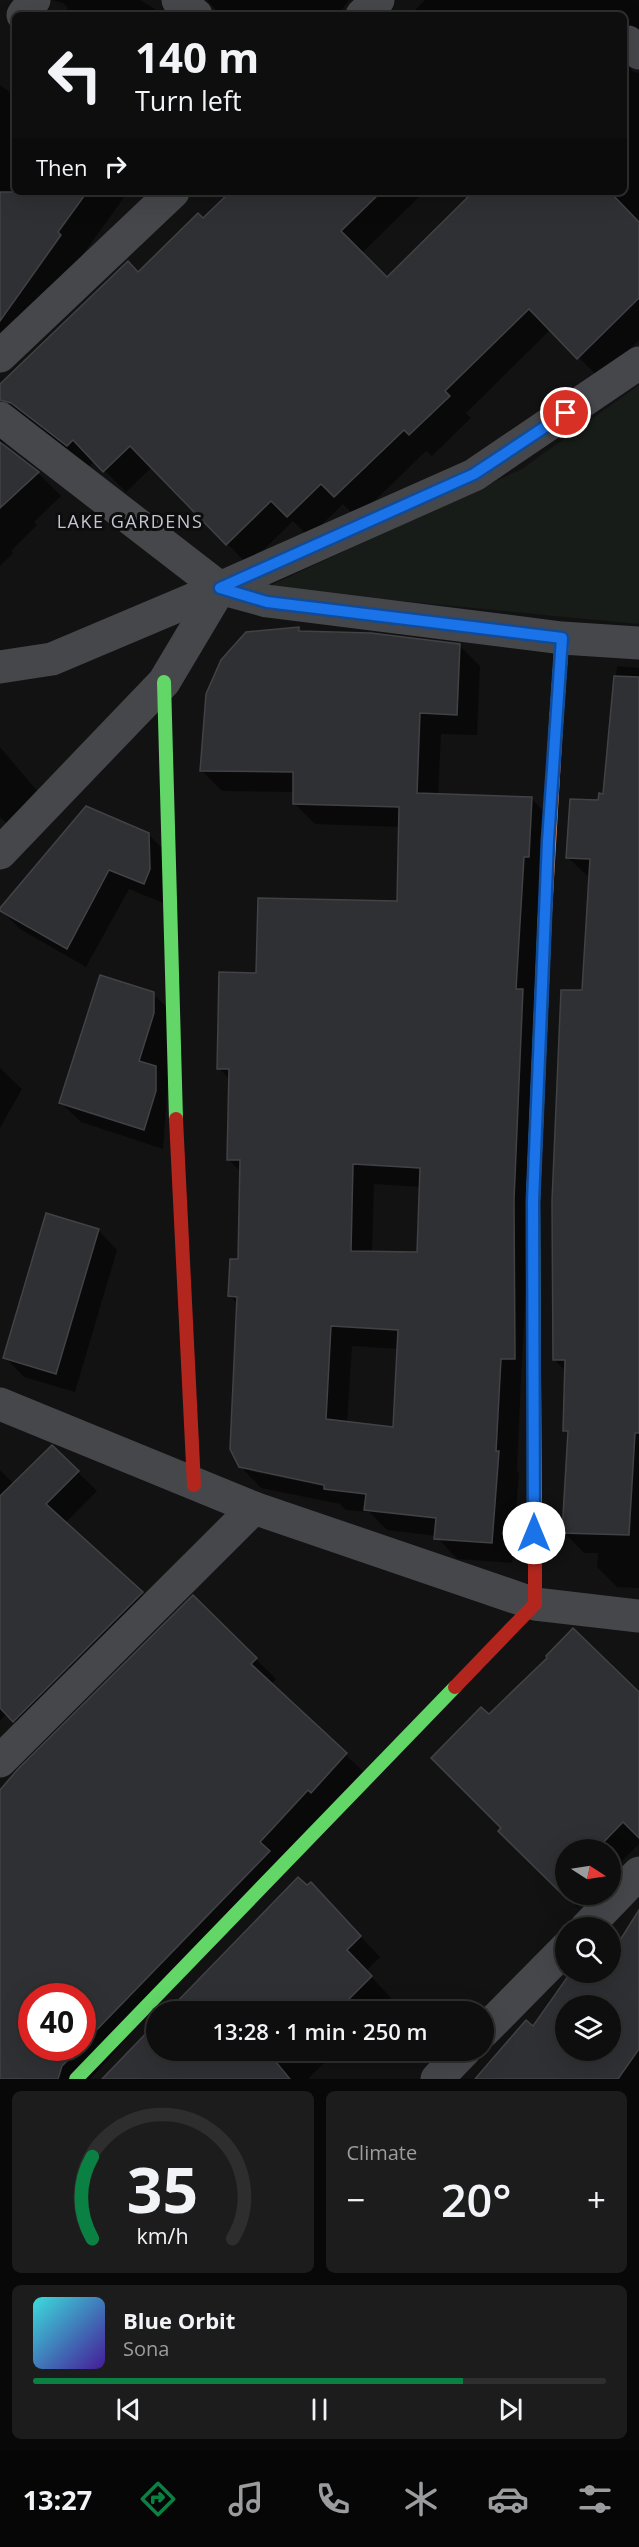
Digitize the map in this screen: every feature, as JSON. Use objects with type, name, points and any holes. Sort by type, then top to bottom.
[{"type":"street","points":[[178,0],[192,12]]},
{"type":"street","points":[[365,12],[378,0]]},
{"type":"street","points":[[0,356],[170,195]]},
{"type":"street","points":[[0,667],[52,659],[220,588],[474,474],[639,363]]},
{"type":"street","points":[[0,418],[220,588],[267,602],[562,638],[639,643]]},
{"type":"street","points":[[0,854],[164,682],[220,588]]},
{"type":"street","points":[[76,2079],[535,1604],[533,1201],[548,841],[562,638]]},
{"type":"street","points":[[164,682],[178,1193],[194,1485]]},
{"type":"street","points":[[0,1404],[254,1508],[535,1604],[639,1616]]},
{"type":"street","points":[[0,1761],[254,1508]]},
{"type":"street","points":[[597,1917],[639,1874]]},
{"type":"street","points":[[494,2021],[555,1959]]},
{"type":"street","points":[[436,2079],[454,2061]]},
{"type":"shaded area","points":[[639,385],[639,624],[265,588],[522,469]]},
{"type":"building","points":[[0,192],[12,192],[12,195],[85,195],[58,232],[61,235],[0,321]]},
{"type":"building","points":[[227,195],[378,195],[341,231],[387,277],[470,195],[613,195],[639,222],[639,298],[577,359],[529,309],[445,391],[450,396],[409,435],[404,430],[334,497],[321,484],[287,517],[271,501],[226,545],[130,446],[103,472],[73,440],[67,446],[11,403],[0,400],[0,384],[128,261],[138,272],[198,213],[203,218]]},
{"type":"building","points":[[0,442],[39,472],[0,508]]},
{"type":"building","points":[[299,627],[299,631],[371,633],[460,644],[457,715],[420,713],[417,793],[532,797],[529,857],[524,857],[516,989],[523,989],[514,1200],[515,1359],[501,1359],[496,1451],[499,1451],[492,1543],[434,1539],[436,1518],[364,1510],[366,1494],[324,1489],[324,1485],[239,1467],[230,1449],[237,1297],[228,1296],[230,1259],[238,1259],[240,1160],[227,1160],[229,1069],[217,1069],[219,972],[256,973],[258,898],[397,901],[399,807],[293,804],[293,772],[200,771],[206,694],[221,660],[246,632]],"holes":[[[353,1164],[420,1168],[417,1252],[351,1251]],[[331,1326],[398,1330],[393,1427],[326,1419]]]},
{"type":"building","points":[[614,676],[639,677],[639,1433],[635,1433],[629,1535],[562,1533],[568,1431],[563,1431],[565,1360],[553,1360],[552,1201],[561,990],[582,990],[590,859],[566,858],[570,799],[598,800],[599,793],[603,794]]},
{"type":"building","points":[[86,806],[149,833],[150,869],[144,884],[109,870],[67,949],[0,911],[0,908]]},
{"type":"building","points":[[100,975],[154,992],[154,1013],[139,1061],[156,1066],[156,1091],[144,1130],[59,1103]]},
{"type":"building","points":[[46,1213],[99,1229],[56,1374],[3,1358]]},
{"type":"building","points":[[52,1445],[79,1471],[46,1504],[143,1592],[13,1722],[0,1708],[0,1496]]},
{"type":"building","points":[[193,1595],[257,1658],[251,1664],[347,1753],[311,1793],[308,1790],[260,1842],[270,1851],[96,2031],[96,1983],[18,1983],[18,2061],[67,2061],[62,2066],[58,2079],[0,2079],[0,1790],[18,1769]]},
{"type":"building","points":[[573,1628],[639,1692],[639,1838],[623,1822],[607,1839],[555,1839],[555,1887],[498,1831],[501,1828],[431,1758],[481,1707],[489,1714],[547,1658],[546,1656]]},
{"type":"building","points":[[298,1877],[307,1885],[311,1882],[361,1936],[347,1950],[372,1976],[347,2001],[178,2001]]},
{"type":"building","points":[[639,1910],[639,2049],[618,2079],[475,2079],[491,2061],[494,2061],[494,2057],[526,2020],[533,2026],[563,1983],[621,1983],[621,1939]]},
{"type":"building","points":[[146,2033],[146,2061],[275,2061],[290,2079],[102,2079]]},
{"type":"traffic: fast","points":[[556,724],[562,638]]},
{"type":"traffic: fast","points":[[164,682],[176,1119]]},
{"type":"traffic: fast","points":[[535,1543],[533,1201],[545,913]]},
{"type":"traffic: fast","points":[[76,2079],[455,1687]]},
{"type":"traffic: slow","points":[[545,913],[556,724]]},
{"type":"traffic: jam","points":[[176,1119],[194,1485]]},
{"type":"traffic: jam","points":[[455,1687],[535,1604],[535,1543]]},
{"type":"district","name":"LAKE GARDENS","points":[[130,521]]},
{"type":"route","points":[[534,1533],[533,1201],[548,841],[562,638],[267,602],[220,588],[474,474],[566,413]]}]
